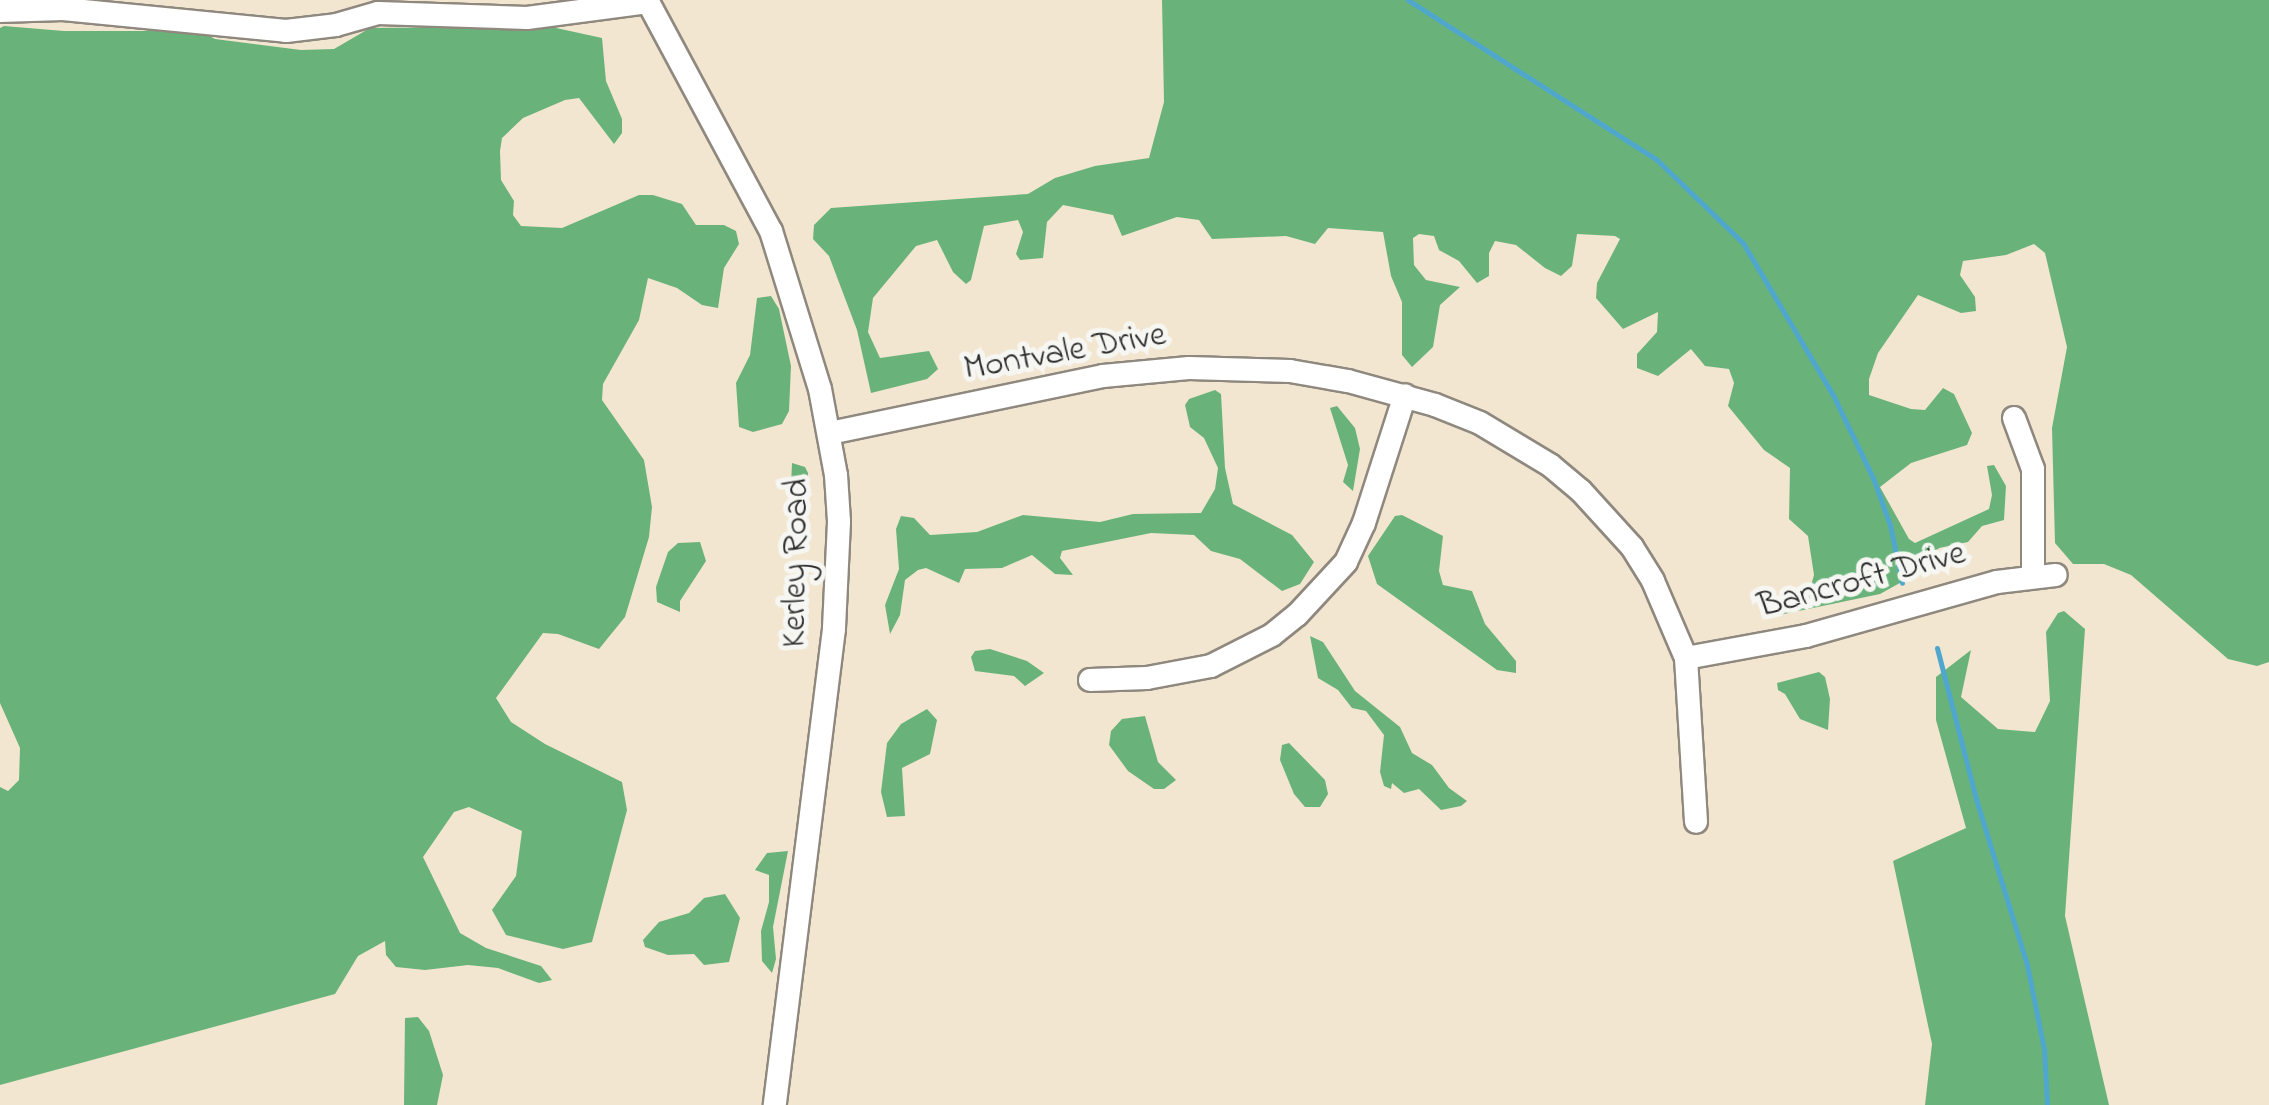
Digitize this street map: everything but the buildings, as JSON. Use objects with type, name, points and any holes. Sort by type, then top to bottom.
[{"type":"street","points":[[0,11],[63,9],[286,31],[336,26],[378,13],[527,18],[648,1]]},
{"type":"street","name":"Kerley Road","points":[[648,1],[771,230],[804,327],[830,433],[839,522],[834,629],[775,1105]]},
{"type":"street","name":"Montvale Drive","points":[[830,433],[1103,376],[1189,368],[1290,371],[1405,396],[1515,441],[1582,492],[1632,546],[1654,581],[1686,658],[1696,822]]},
{"type":"street","points":[[1090,680],[1147,678],[1211,666],[1272,635],[1297,615],[1346,562],[1364,522],[1405,396]]},
{"type":"street","name":"Bancroft Drive","points":[[1686,658],[1806,636],[1997,582],[2044,576],[2033,469],[2014,418]]},
{"type":"green space","points":[[1162,0],[2269,0],[2269,662],[2257,666],[2228,659],[2131,575],[2104,564],[2073,564],[2055,543],[2052,428],[2067,347],[2045,253],[2034,244],[2006,255],[1963,261],[1960,275],[1975,297],[1976,311],[1961,313],[1918,295],[1878,353],[1869,379],[1869,395],[1911,409],[1925,410],[1943,388],[1954,394],[1972,433],[1967,445],[1911,463],[1880,487],[1909,539],[1915,543],[1989,509],[1992,495],[1987,466],[1994,465],[2006,486],[2004,520],[1982,526],[1968,542],[1939,548],[1916,574],[1880,594],[1774,616],[1776,608],[1808,596],[1814,575],[1808,536],[1789,519],[1790,468],[1764,450],[1728,406],[1734,383],[1729,369],[1705,366],[1691,349],[1658,376],[1637,368],[1637,354],[1657,332],[1658,312],[1623,329],[1596,298],[1597,283],[1620,239],[1615,236],[1577,234],[1572,266],[1561,276],[1516,245],[1495,241],[1489,253],[1489,276],[1477,283],[1459,261],[1439,250],[1434,236],[1419,234],[1413,238],[1414,265],[1426,280],[1460,287],[1440,305],[1433,347],[1412,367],[1402,355],[1402,302],[1391,276],[1383,232],[1328,228],[1315,244],[1286,236],[1212,239],[1199,220],[1177,217],[1122,236],[1113,215],[1063,205],[1047,222],[1043,258],[1020,260],[1016,254],[1023,232],[1018,220],[984,226],[971,280],[966,284],[953,272],[937,240],[916,246],[873,298],[868,332],[880,358],[929,351],[938,369],[927,379],[871,393],[857,330],[829,256],[813,239],[814,225],[831,208],[1028,194],[1055,178],[1095,166],[1149,158],[1164,102]]},
{"type":"green space","points":[[547,26],[602,38],[606,81],[622,119],[622,133],[614,144],[579,98],[523,118],[502,138],[500,151],[501,180],[514,201],[513,215],[521,226],[562,228],[639,195],[653,195],[682,204],[696,225],[724,225],[736,231],[739,244],[724,268],[718,308],[702,305],[677,288],[648,278],[639,320],[603,384],[602,400],[644,460],[652,507],[649,537],[625,617],[599,649],[558,634],[543,633],[496,698],[511,722],[545,744],[622,782],[627,810],[592,942],[563,949],[506,935],[492,910],[516,876],[522,831],[469,807],[454,812],[423,857],[460,933],[486,948],[541,966],[552,980],[539,983],[498,968],[468,965],[425,970],[396,967],[386,955],[385,941],[358,956],[335,994],[0,1085],[0,787],[8,791],[19,780],[20,748],[0,703],[0,28],[64,31],[201,31],[215,39],[301,50],[334,49],[370,28]]},
{"type":"green space","points":[[771,296],[779,309],[791,366],[789,411],[782,424],[753,432],[739,427],[736,383],[750,355],[757,298]]},
{"type":"green space","points":[[1215,390],[1221,394],[1225,468],[1233,504],[1292,535],[1314,562],[1300,584],[1282,591],[1240,559],[1211,551],[1194,535],[1151,533],[1062,551],[1060,558],[1073,575],[1055,574],[1032,555],[1002,568],[965,569],[959,583],[926,568],[918,570],[905,580],[900,615],[890,634],[885,605],[899,569],[896,529],[901,516],[914,518],[930,535],[977,532],[1023,515],[1100,522],[1133,514],[1201,513],[1215,489],[1218,468],[1204,438],[1190,427],[1185,405],[1189,399]]},
{"type":"green space","points":[[1337,406],[1355,428],[1360,449],[1353,491],[1343,482],[1348,465],[1330,408]]},
{"type":"green space","points":[[792,463],[805,467],[808,473],[807,536],[800,539],[789,528]]},
{"type":"green space","points":[[1402,515],[1443,536],[1439,571],[1443,585],[1472,591],[1485,624],[1516,661],[1516,673],[1497,670],[1377,584],[1368,556],[1395,516]]},
{"type":"green space","points":[[700,542],[706,561],[680,601],[680,612],[657,602],[656,587],[668,552],[678,543]]},
{"type":"green space","points":[[2064,611],[2085,629],[2065,916],[2109,1105],[1925,1105],[1932,1044],[1893,861],[1966,828],[1936,720],[1936,677],[1971,650],[1961,697],[1998,729],[2035,732],[2050,701],[2046,632],[2058,613]]},
{"type":"green space","points":[[1310,636],[1323,642],[1355,691],[1400,727],[1412,753],[1432,765],[1449,788],[1467,801],[1441,810],[1419,789],[1404,793],[1392,783],[1391,789],[1384,786],[1380,772],[1384,735],[1366,711],[1352,708],[1338,690],[1318,678]]},
{"type":"green space","points":[[990,649],[1027,661],[1044,673],[1025,686],[1014,676],[975,671],[971,657],[975,651]]},
{"type":"green space","points":[[1819,672],[1825,677],[1830,699],[1828,730],[1800,719],[1785,694],[1778,690],[1777,683]]},
{"type":"green space","points":[[927,709],[937,720],[930,754],[902,768],[905,816],[887,817],[881,792],[887,743],[901,724]]},
{"type":"green space","points":[[1145,716],[1158,762],[1176,780],[1164,789],[1154,789],[1128,771],[1109,745],[1111,731],[1122,719]]},
{"type":"green space","points":[[1289,743],[1325,780],[1328,794],[1320,807],[1305,807],[1294,794],[1280,760],[1282,745]]},
{"type":"green space","points":[[788,851],[773,927],[776,959],[772,973],[762,961],[761,931],[769,902],[769,875],[755,870],[767,853]]},
{"type":"green space","points":[[725,894],[740,918],[729,962],[704,965],[694,954],[668,955],[645,947],[643,940],[659,922],[689,913],[704,898]]},
{"type":"green space","points":[[418,1017],[429,1031],[443,1075],[437,1105],[404,1105],[405,1018]]},
{"type":"waterway","points":[[1408,0],[1656,159],[1743,243],[1834,397],[1873,478],[1890,525],[1902,583]]},
{"type":"waterway","points":[[1937,648],[1976,799],[2027,965],[2044,1049],[2047,1105]]}]
